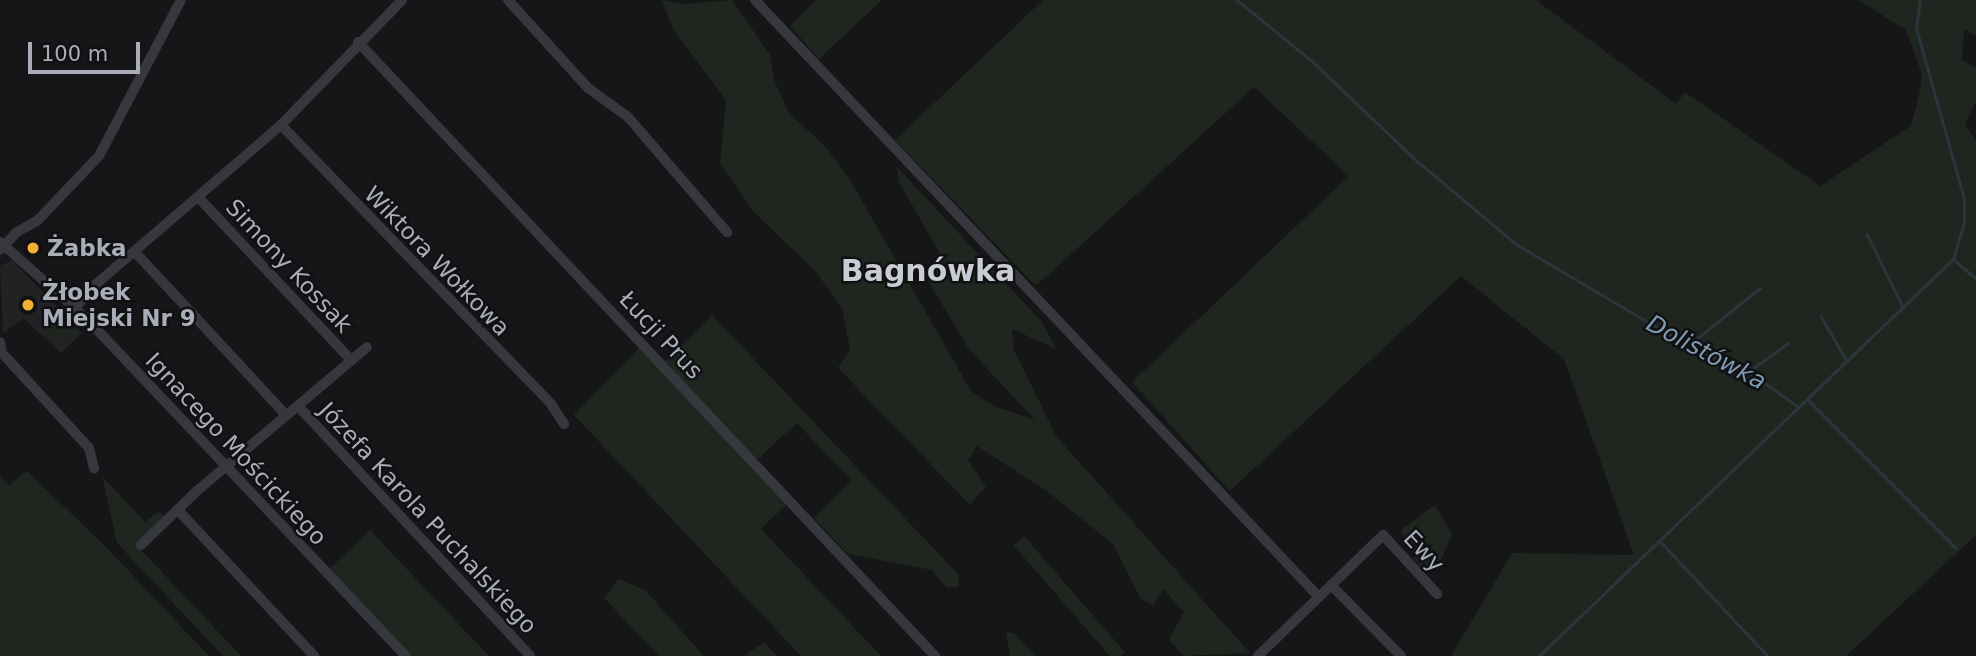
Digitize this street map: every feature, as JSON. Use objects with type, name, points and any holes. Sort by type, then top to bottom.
[{"type":"street","points":[[1,246],[37,221],[99,156],[181,0]]},
{"type":"street","points":[[75,308],[95,285],[281,125],[358,42],[402,0]]},
{"type":"street","points":[[508,0],[589,88],[628,117],[727,232]]},
{"type":"street","points":[[755,0],[1319,597]]},
{"type":"street","name":"Łucji Prus","points":[[358,42],[935,656]]},
{"type":"street","name":"Wiktora Wołkowa","points":[[281,125],[551,404],[564,424]]},
{"type":"street","name":"Simony Kossak","points":[[198,197],[351,360]]},
{"type":"street","name":"Ignacego Mościckiego","points":[[1,246],[75,308],[406,656]]},
{"type":"street","points":[[135,253],[286,415]]},
{"type":"street","points":[[0,342],[2,353],[89,449],[94,468]]},
{"type":"street","points":[[141,545],[226,466],[367,347]]},
{"type":"street","name":"Józefa Karola Puchalskiego","points":[[298,406],[530,656]]},
{"type":"street","points":[[178,510],[314,656]]},
{"type":"street","name":"Ewy","points":[[1331,585],[1383,535],[1437,594]]},
{"type":"street","points":[[1258,656],[1331,585],[1401,656]]},
{"type":"shaded area","points":[[662,0],[685,4],[732,0],[770,55],[775,82],[789,113],[826,147],[849,178],[971,391],[996,407],[1035,420],[968,348],[923,272],[940,254],[899,182],[897,167],[1042,322],[1056,349],[1012,329],[1014,350],[1056,436],[1250,653],[1184,656],[1169,640],[1184,612],[1163,589],[1153,606],[1140,598],[1113,544],[1048,492],[977,446],[968,461],[986,486],[970,505],[838,368],[850,349],[842,308],[816,272],[753,211],[720,163],[726,100],[673,29]]},
{"type":"shaded area","points":[[816,0],[882,0],[819,59],[790,26]]},
{"type":"shaded area","points":[[1043,0],[1536,0],[1676,104],[1685,92],[1820,186],[1911,126],[1919,95],[1922,74],[1906,30],[1858,0],[1976,0],[1976,36],[1964,29],[1962,60],[1976,68],[1976,101],[1965,125],[1976,140],[1976,535],[1846,656],[1451,656],[1512,553],[1634,555],[1564,359],[1461,276],[1230,491],[1132,382],[1349,176],[1254,87],[1036,286],[895,140]]},
{"type":"shaded area","name":"Żłobek Miejski Nr 9","points":[[12,260],[82,333],[61,353],[24,319],[3,333],[0,266]]},
{"type":"shaded area","points":[[59,315],[74,332],[61,344],[45,327]]},
{"type":"shaded area","points":[[712,315],[958,574],[959,587],[947,588],[932,570],[848,554],[814,518],[851,480],[797,423],[750,466],[786,505],[761,529],[881,656],[801,656],[574,415],[643,344],[663,364]]},
{"type":"shaded area","points":[[27,471],[107,548],[209,656],[0,656],[0,477],[9,485]]},
{"type":"shaded area","points":[[102,476],[145,522],[159,511],[170,523],[141,550],[241,656],[223,656],[117,543]]},
{"type":"shaded area","points":[[1435,505],[1452,534],[1440,562],[1419,568],[1401,530]]},
{"type":"shaded area","points":[[370,530],[489,656],[410,656],[328,570]]},
{"type":"shaded area","points":[[1024,536],[1125,652],[1121,656],[1110,656],[1013,545]]},
{"type":"shaded area","points":[[618,579],[645,590],[704,656],[659,656],[604,598]]},
{"type":"shaded area","points":[[1006,632],[1014,633],[1035,656],[1010,656]]},
{"type":"shaded area","points":[[764,642],[777,656],[744,656]]},
{"type":"waterway","name":"Dolistówka","points":[[1237,0],[1311,60],[1416,160],[1516,244],[1685,344],[1755,376],[1799,407]]},
{"type":"waterway","name":"Dolistówka","points":[[1539,656],[1953,259],[1964,222],[1964,199],[1916,28],[1920,0]]},
{"type":"waterway","points":[[1867,234],[1903,307]]},
{"type":"waterway","points":[[1953,259],[1976,278]]},
{"type":"waterway","points":[[1689,345],[1760,288]]},
{"type":"waterway","points":[[1821,316],[1847,361]]},
{"type":"waterway","points":[[1748,372],[1788,343]]},
{"type":"waterway","points":[[1808,400],[1956,548]]},
{"type":"waterway","points":[[1660,541],[1768,656]]},
{"type":"place","name":"Żabka","points":[[33,248]]},
{"type":"place","name":"Żłobek Miejski Nr 9","points":[[28,305]]},
{"type":"district","name":"Bagnówka","points":[[928,271]]}]
